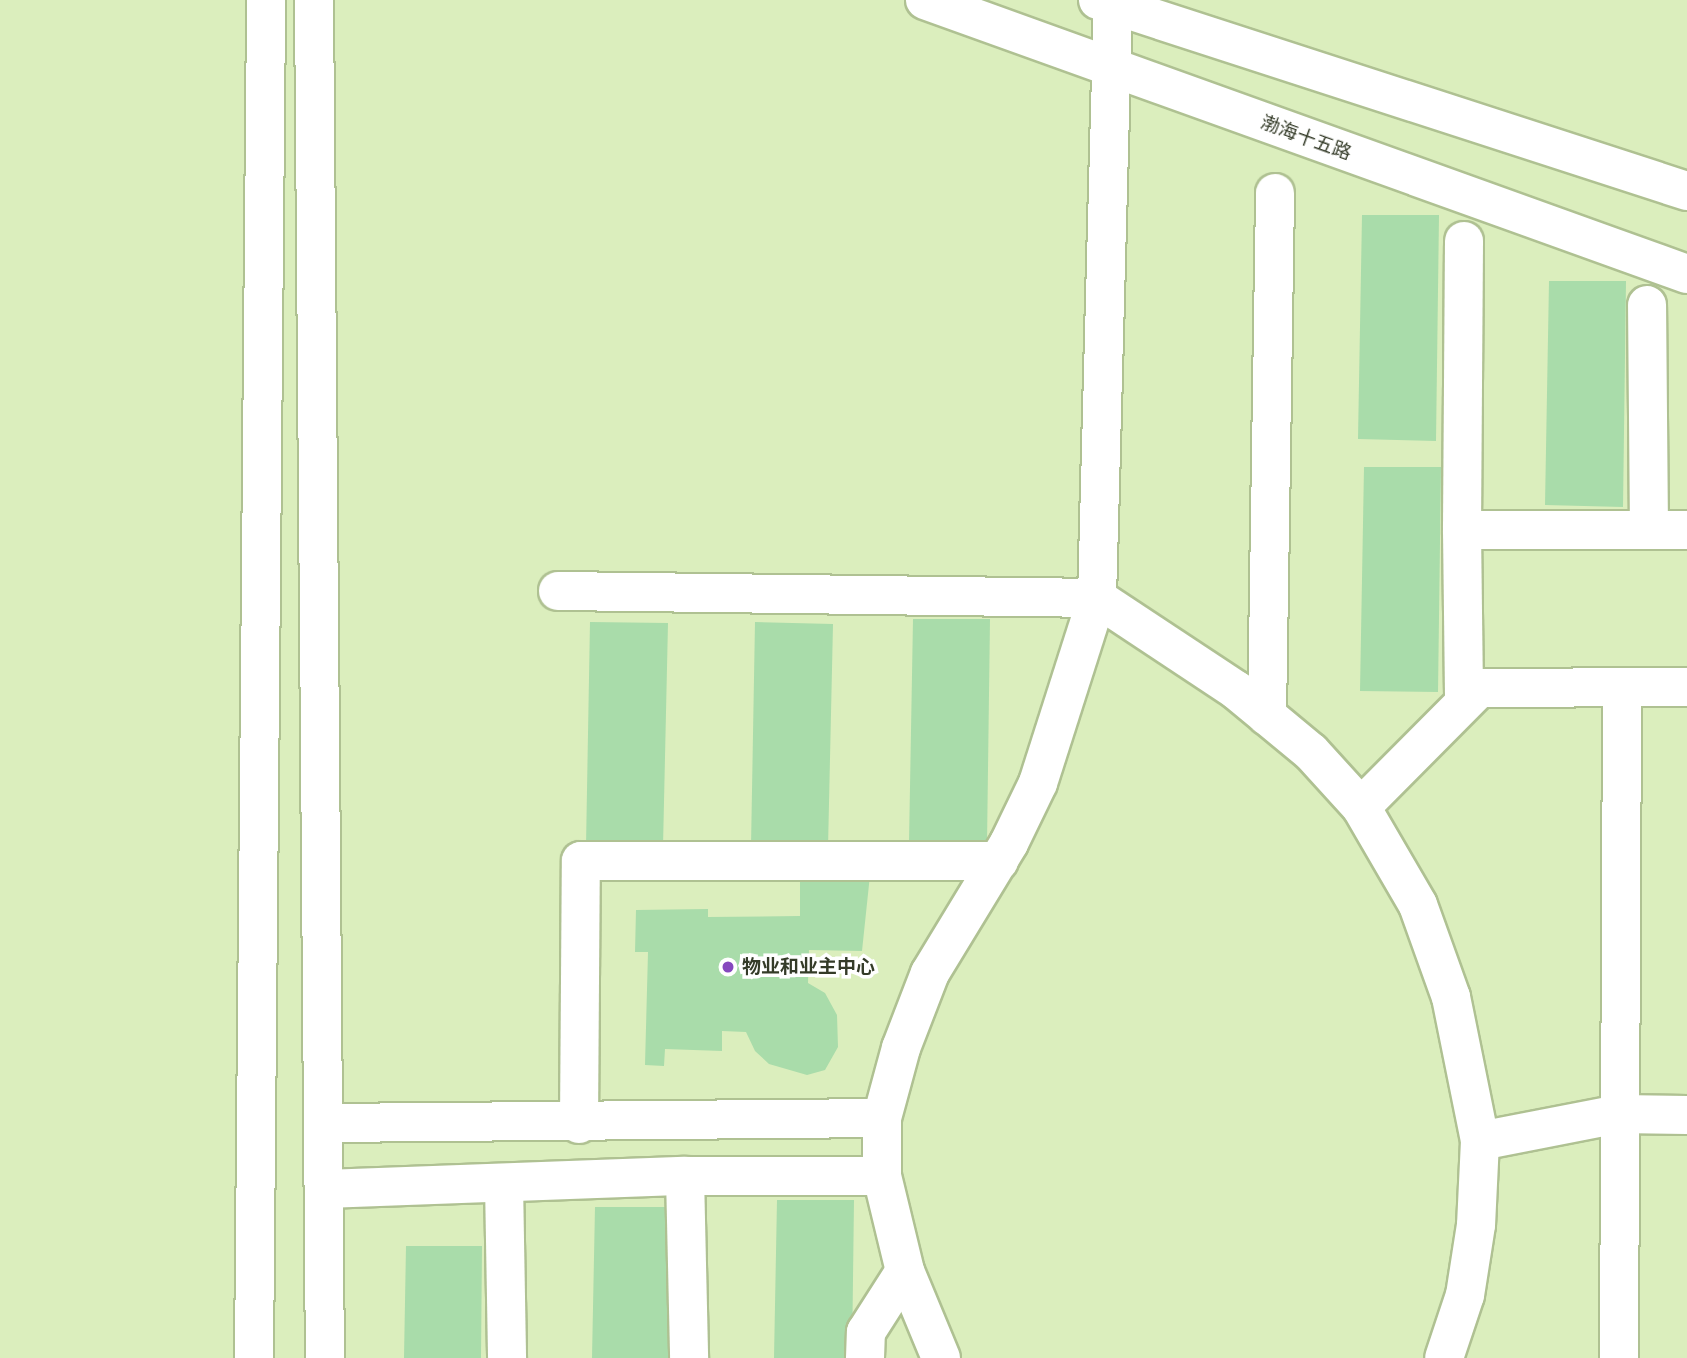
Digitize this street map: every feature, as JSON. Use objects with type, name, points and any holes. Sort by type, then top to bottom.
[{"type":"street","points":[[254,1358],[266,0]]},
{"type":"street","points":[[314,0],[325,1358]]},
{"type":"street","name":"渤海十五路","points":[[925,0],[1687,274]]},
{"type":"street","points":[[941,1358],[905,1271],[882,1176],[882,1118],[901,1048],[930,973],[999,861],[1038,783],[1097,598],[1111,68],[1108,2],[1687,191]]},
{"type":"street","points":[[1267,716],[1275,193]]},
{"type":"street","points":[[1464,240],[1464,700]]},
{"type":"street","points":[[1647,304],[1649,530]]},
{"type":"street","points":[[1462,530],[1687,530]]},
{"type":"street","points":[[558,591],[1097,598],[1236,690],[1311,752],[1361,807],[1418,905],[1451,997],[1480,1141],[1476,1225],[1465,1295],[1444,1358]]},
{"type":"street","points":[[1361,807],[1464,700],[1479,688],[1687,687]]},
{"type":"street","points":[[1619,1358],[1622,688]]},
{"type":"street","points":[[579,1124],[581,861],[999,861]]},
{"type":"street","points":[[1480,1141],[1619,1114],[1687,1115]]},
{"type":"street","points":[[325,1123],[579,1124],[882,1118]]},
{"type":"street","points":[[325,1189],[685,1176],[882,1176]]},
{"type":"street","points":[[685,1176],[689,1358]]},
{"type":"street","points":[[503,1183],[507,1358]]},
{"type":"street","points":[[865,1358],[866,1332],[905,1271]]},
{"type":"building","points":[[1362,215],[1439,215],[1436,441],[1358,439]]},
{"type":"building","points":[[1549,281],[1626,281],[1623,507],[1545,505]]},
{"type":"building","points":[[1364,467],[1441,467],[1438,692],[1360,691]]},
{"type":"building","points":[[913,619],[990,619],[987,844],[909,843]]},
{"type":"building","points":[[590,622],[668,623],[663,847],[586,846]]},
{"type":"building","points":[[755,622],[833,624],[828,848],[751,847]]},
{"type":"building","name":"物业和业主中心","points":[[800,874],[870,875],[862,951],[809,950],[808,983],[825,993],[837,1015],[838,1047],[825,1070],[807,1075],[769,1064],[755,1051],[746,1032],[722,1031],[722,1051],[665,1049],[664,1066],[645,1065],[648,952],[635,952],[636,910],[708,909],[708,917],[800,916]]},
{"type":"building","points":[[777,1200],[854,1200],[852,1358],[774,1358]]},
{"type":"building","points":[[595,1207],[672,1207],[670,1358],[592,1358]]},
{"type":"building","points":[[406,1246],[482,1246],[481,1358],[404,1358]]},
{"type":"place","name":"物业和业主中心","points":[[728,967]]}]
